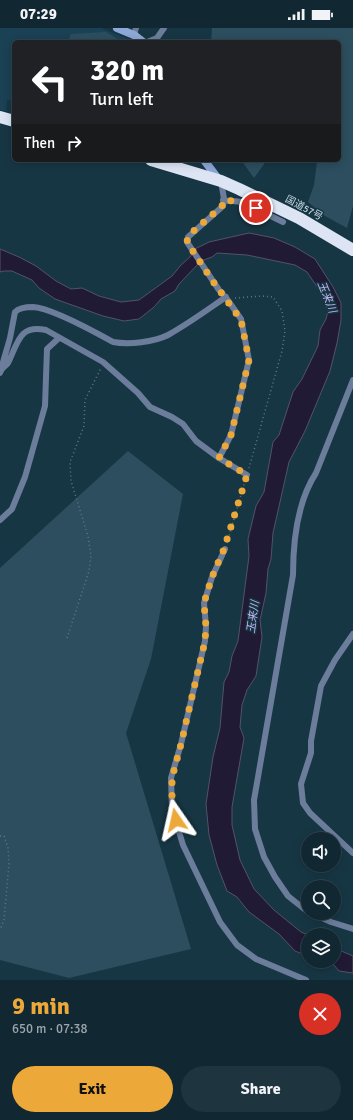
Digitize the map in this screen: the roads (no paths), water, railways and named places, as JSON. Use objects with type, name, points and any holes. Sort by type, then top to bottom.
[{"type":"highway","points":[[0,117],[12,120]]},
{"type":"highway","name":"国道57号","points":[[158,162],[221,181],[299,218],[353,250]]},
{"type":"street","points":[[117,28],[135,31],[142,40]]},
{"type":"street","points":[[152,40],[157,38],[164,28]]},
{"type":"street","points":[[206,162],[221,181],[224,200],[222,206],[188,236],[187,242],[189,247],[227,298],[241,320],[249,360],[231,435],[219,458]]},
{"type":"street","points":[[224,200],[242,202],[283,222]]},
{"type":"street","points":[[0,371],[10,338],[15,312],[18,310],[33,307],[46,310],[120,344],[145,342],[167,336],[227,298]]},
{"type":"street","points":[[0,371],[6,365],[18,340],[27,330],[37,328],[46,330],[103,362],[138,392],[150,407],[183,424],[196,441],[219,458],[247,475]]},
{"type":"street","points":[[0,520],[12,509],[25,477],[45,406],[47,349],[59,338]]},
{"type":"street","points":[[301,906],[288,896],[274,877],[264,857],[255,829],[254,800],[293,575],[293,548],[299,516],[310,482],[316,473],[353,380]]},
{"type":"street","points":[[224,549],[212,577],[204,603],[206,627],[205,641],[172,778],[172,808],[183,845],[220,922],[237,945],[256,959],[306,980]]},
{"type":"street","points":[[353,634],[335,660],[321,686],[311,741],[311,753],[301,784],[303,803],[310,813],[353,853]]},
{"type":"street","points":[[326,920],[353,929]]},
{"type":"water","name":"玉来川","points":[[249,233],[274,238],[295,247],[315,259],[333,287],[341,303],[341,320],[330,371],[305,431],[289,462],[273,533],[266,593],[260,620],[262,637],[256,676],[247,690],[242,705],[240,727],[244,738],[232,807],[232,825],[240,860],[254,889],[274,910],[301,932],[301,953],[295,951],[279,934],[249,912],[237,897],[227,891],[217,865],[209,835],[206,804],[213,757],[220,728],[224,682],[229,672],[232,656],[238,641],[249,556],[248,539],[256,506],[264,492],[273,442],[279,435],[293,392],[302,379],[318,346],[320,330],[326,319],[328,311],[322,294],[307,272],[295,265],[247,255],[217,253],[212,257],[201,261],[179,284],[175,291],[161,299],[154,307],[139,319],[124,321],[103,316],[55,299],[39,288],[32,280],[12,271],[0,272],[0,249],[36,266],[56,281],[71,289],[82,288],[99,296],[121,302],[139,300],[172,276],[191,256],[193,250],[209,242]]},
{"type":"water","points":[[341,951],[353,956],[353,973],[339,971],[336,968],[341,968]]}]
